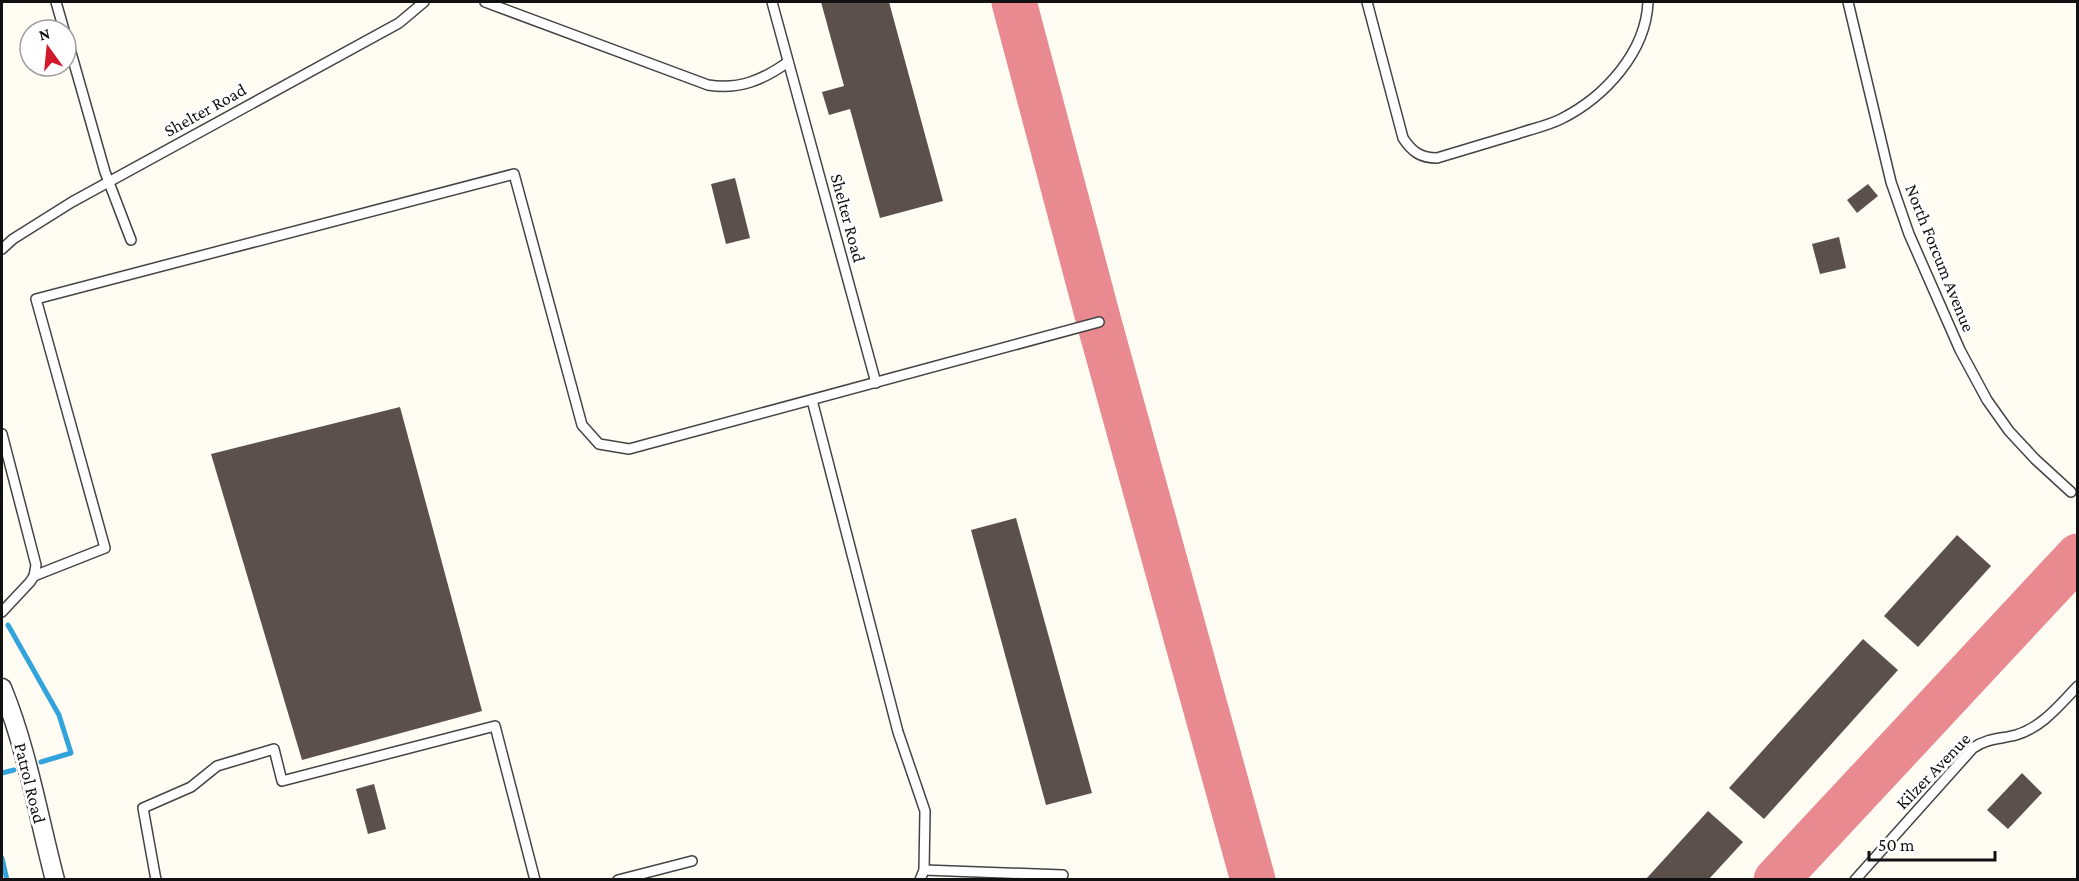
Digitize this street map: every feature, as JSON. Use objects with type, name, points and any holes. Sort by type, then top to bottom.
[{"type":"street","name":"Patrol Road","points":[[2,688],[26,760],[55,879]]},
{"type":"lane","points":[[56,2],[61,18]]},
{"type":"lane","name":"Shelter Road","points":[[2,249],[13,239],[62,208],[399,24],[424,2]]},
{"type":"lane","points":[[485,2],[708,85],[722,87],[754,82],[788,62]]},
{"type":"lane","name":"Shelter Road","points":[[772,2],[876,383]]},
{"type":"lane","points":[[1368,2],[1403,138],[1419,155],[1437,158],[1546,125],[1577,109],[1615,76],[1632,54],[1647,19],[1648,2]]},
{"type":"lane","name":"North Forcum Avenue","points":[[1848,2],[1891,182],[1909,234],[1960,350],[1987,400],[2009,431],[2071,492]]},
{"type":"lane","points":[[78,77],[105,172],[131,240]]},
{"type":"lane","points":[[2,612],[34,576],[105,548],[36,299],[514,174],[582,425],[599,444],[629,449],[1099,322]]},
{"type":"lane","points":[[812,400],[898,732],[925,811],[922,875],[1063,875]]},
{"type":"lane","points":[[2,434],[35,558],[34,576]]},
{"type":"lane","name":"Kilzer Avenue","points":[[1855,879],[1973,748],[1982,742],[2016,735],[2030,729],[2049,716],[2078,686]]},
{"type":"lane","points":[[156,879],[143,808],[190,787],[217,766],[274,749],[282,781],[495,726],[535,879]]},
{"type":"lane","points":[[618,879],[692,861]]},
{"type":"building","points":[[821,2],[889,2],[943,201],[880,218],[850,109],[829,115],[822,92],[844,86]]},
{"type":"building","points":[[735,178],[750,238],[726,244],[711,184]]},
{"type":"building","points":[[1868,184],[1878,196],[1857,213],[1847,200]]},
{"type":"building","points":[[1839,237],[1846,268],[1820,274],[1812,244]]},
{"type":"building","points":[[400,407],[482,711],[302,760],[211,454]]},
{"type":"building","points":[[1016,518],[1092,793],[1046,805],[971,530]]},
{"type":"building","points":[[1957,535],[1991,566],[1918,647],[1884,616]]},
{"type":"building","points":[[1863,639],[1898,670],[1764,819],[1729,788]]},
{"type":"building","points":[[2022,773],[2042,793],[2008,829],[1987,810]]},
{"type":"building","points":[[374,784],[386,829],[368,834],[356,789]]},
{"type":"building","points":[[1708,811],[1743,842],[1709,879],[1646,879]]},
{"type":"waterway","points":[[8,625],[59,715],[71,753],[41,762]]},
{"type":"waterway","points":[[2,773],[14,770]]},
{"type":"waterway","points":[[2,858],[7,880]]},
{"type":"taxiway","points":[[1014,2],[1099,322],[1253,880]]},
{"type":"taxiway","points":[[1776,880],[2078,556]]}]
